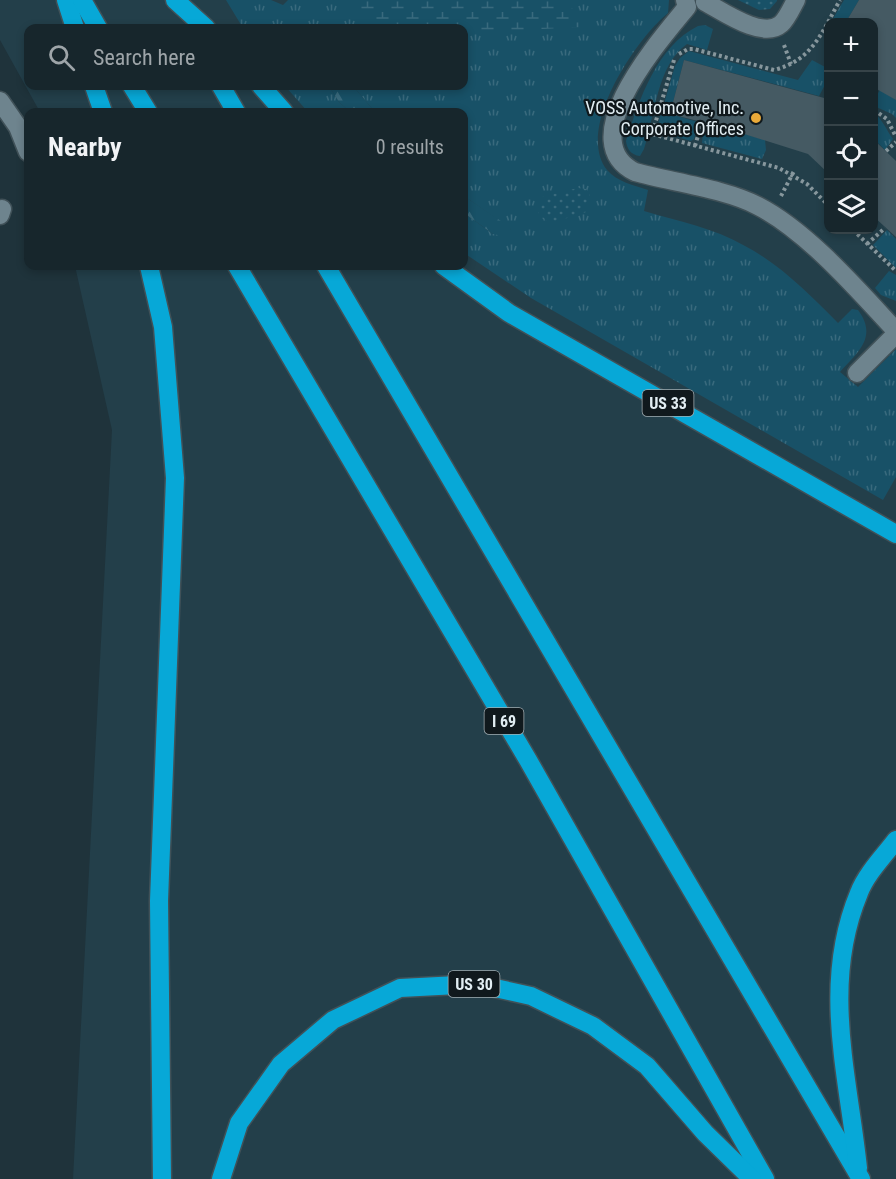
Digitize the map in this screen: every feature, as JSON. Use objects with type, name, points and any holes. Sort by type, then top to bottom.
[{"type":"highway","points":[[66,0],[74,24]]},
{"type":"highway","points":[[82,0],[96,24]]},
{"type":"highway","points":[[173,0],[185,24]]},
{"type":"highway","points":[[173,0],[201,24]]},
{"type":"highway","points":[[95,90],[102,108]]},
{"type":"highway","points":[[134,90],[146,108]]},
{"type":"highway","points":[[223,90],[234,108]]},
{"type":"highway","points":[[265,90],[280,108]]},
{"type":"highway","points":[[150,270],[163,327],[175,478],[159,901],[162,1179]]},
{"type":"highway","name":"I 69","points":[[239,270],[528,760],[765,1179]]},
{"type":"highway","points":[[328,270],[860,1177]]},
{"type":"highway","name":"US 33","points":[[450,270],[509,313],[896,534]]},
{"type":"highway","points":[[860,1177],[851,1099],[838,1019],[841,948],[860,890],[896,840]]},
{"type":"highway","name":"US 30","points":[[221,1179],[238,1123],[281,1064],[333,1020],[400,988],[477,984],[531,996],[593,1026],[647,1066],[705,1133],[752,1179]]},
{"type":"lane","points":[[796,0],[782,24],[772,29],[752,27],[696,2],[635,74],[616,120],[611,141],[614,154],[623,166],[634,172],[740,198],[775,216],[858,290],[896,333],[857,373]]},
{"type":"lane","points":[[0,101],[18,127],[24,142]]},
{"type":"path","points":[[824,201],[793,172],[652,134],[676,56],[688,49],[774,70],[791,64],[809,53],[840,0]]},
{"type":"path","points":[[782,40],[791,64]]},
{"type":"path","points":[[878,113],[887,118],[896,137]]},
{"type":"path","points":[[695,146],[702,122]]},
{"type":"path","points":[[886,152],[896,142]]},
{"type":"path","points":[[781,196],[793,172]]},
{"type":"path","points":[[867,244],[885,228]]},
{"type":"path","points":[[856,234],[896,271]]},
{"type":"shaded area","points":[[0,0],[896,0],[896,1179],[73,1179],[112,430],[76,270],[468,270],[468,108],[38,108],[28,90],[468,90],[468,24],[24,24],[24,83],[0,40]]},
{"type":"green space","points":[[226,0],[271,0],[283,5],[288,0],[669,0],[668,13],[640,43],[613,87],[598,132],[599,153],[611,174],[626,183],[648,190],[644,211],[708,230],[733,240],[758,254],[794,281],[838,323],[852,309],[858,310],[864,320],[866,336],[859,351],[840,372],[858,387],[896,349],[896,477],[883,500],[531,298],[468,256],[468,216],[493,234],[511,229],[468,199],[468,108],[372,108],[356,90],[468,90],[468,24],[241,24]]},
{"type":"green space","points":[[351,0],[556,0],[581,13],[586,21],[581,27],[468,33],[468,24],[377,24],[365,16]]},
{"type":"green space","points":[[738,0],[777,1],[770,9],[759,10]]},
{"type":"green space","points":[[844,0],[859,0],[848,18],[833,18]]},
{"type":"green space","points":[[705,25],[713,29],[707,50],[687,44],[677,53],[663,77],[644,149],[640,156],[632,153],[626,141],[652,76],[671,47],[698,26]]},
{"type":"green space","points":[[689,51],[798,80],[812,60],[824,66],[824,87],[819,96],[684,60],[670,114],[698,122],[694,139],[691,141],[656,131],[675,66],[680,58]]},
{"type":"green space","points":[[289,90],[332,90],[346,108],[304,108]]},
{"type":"green space","points":[[332,90],[356,90],[372,108],[346,108]]},
{"type":"green space","points":[[880,90],[896,100],[896,118],[878,108]]},
{"type":"green space","points":[[878,116],[893,139],[885,150],[878,143]]},
{"type":"green space","points":[[722,127],[765,140],[766,150],[762,159],[702,143],[703,133],[719,138]]},
{"type":"green space","points":[[578,188],[586,189],[590,195],[586,212],[551,223],[540,217],[537,208],[542,197]]},
{"type":"green space","points":[[468,199],[511,228],[507,237],[493,234],[468,216]]},
{"type":"green space","points":[[887,230],[896,239],[896,268],[873,245]]},
{"type":"green space","points":[[889,271],[896,275],[896,301],[881,295],[875,288]]},
{"type":"building","points":[[859,0],[896,0],[896,100],[878,90],[878,18],[848,18]]},
{"type":"building","name":"VOSS Automotive, Inc. Corporate Offices","points":[[684,60],[824,98],[824,169],[808,154],[722,127],[670,114]]},
{"type":"building","points":[[878,144],[896,161],[896,237],[878,221]]},
{"type":"place","name":"VOSS Automotive, Inc. Corporate Offices","points":[[756,118]]}]
